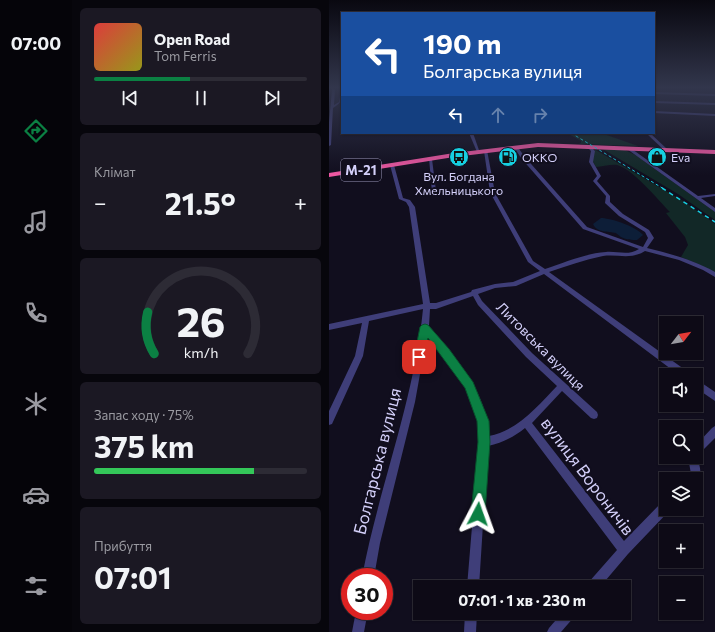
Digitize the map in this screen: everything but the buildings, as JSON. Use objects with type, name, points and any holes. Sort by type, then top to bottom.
[{"type":"highway","name":"М-21","points":[[329,175],[392,164],[516,147],[552,145],[715,152]]},
{"type":"street","points":[[329,145],[330,118]]},
{"type":"street","points":[[471,134],[479,152]]},
{"type":"street","points":[[649,134],[666,150]]},
{"type":"street","points":[[329,327],[427,306],[436,306],[474,292],[495,286],[514,284],[544,272],[605,254],[629,255],[638,253],[644,249],[651,238],[649,234],[607,202],[608,196],[595,181],[599,176],[591,162],[593,151],[588,146]]},
{"type":"street","points":[[516,147],[522,158],[585,228],[644,249],[681,259],[715,275]]},
{"type":"street","points":[[628,148],[715,210]]},
{"type":"street","points":[[486,151],[493,193],[531,262],[675,368]]},
{"type":"street","points":[[430,159],[434,192],[443,194],[493,193]]},
{"type":"street","name":"Болгарська вулиця","points":[[370,568],[374,543],[411,402],[425,327],[427,306],[412,207],[408,201],[401,199],[392,164]]},
{"type":"street","points":[[698,198],[715,195]]},
{"type":"street","name":"Литовська вулиця","points":[[474,292],[480,303],[529,355],[594,414]]},
{"type":"street","points":[[329,421],[359,356],[366,319]]},
{"type":"street","points":[[425,327],[470,386],[483,421],[484,442],[474,580]]},
{"type":"street","points":[[484,442],[493,441],[503,437],[526,422],[562,386]]},
{"type":"street","points":[[703,388],[715,397]]},
{"type":"street","name":"вулиця Вороничів","points":[[526,422],[624,550]]},
{"type":"street","points":[[703,444],[715,431]]},
{"type":"street","points":[[598,580],[659,513]]},
{"type":"street","points":[[358,632],[360,620]]},
{"type":"street","points":[[470,632],[471,620]]},
{"type":"street","points":[[553,632],[564,620]]},
{"type":"green space","points":[[569,134],[604,134],[638,146],[579,144],[581,141]]},
{"type":"green space","points":[[601,148],[625,150],[637,156],[715,212],[715,220],[678,194]]},
{"type":"green space","points":[[594,149],[685,202],[715,224],[715,273],[681,257],[688,245],[685,237],[666,213],[670,212],[637,178],[623,167],[615,165],[596,167],[592,160]]},
{"type":"water","points":[[601,218],[623,224],[635,229],[643,235],[637,240],[631,240],[623,238],[616,233],[597,229],[593,224]]},
{"type":"railway","points":[[573,134],[664,189]]},
{"type":"railway","points":[[662,188],[715,222]]},
{"type":"place","name":"Вул. Богдана Хмельницького","points":[[459,157]]},
{"type":"place","name":"ОККО","points":[[508,157]]},
{"type":"place","name":"Eva","points":[[657,157]]},
{"type":"route","points":[[419,357],[425,327],[470,386],[479,409],[483,421],[484,442],[478,514]]}]
